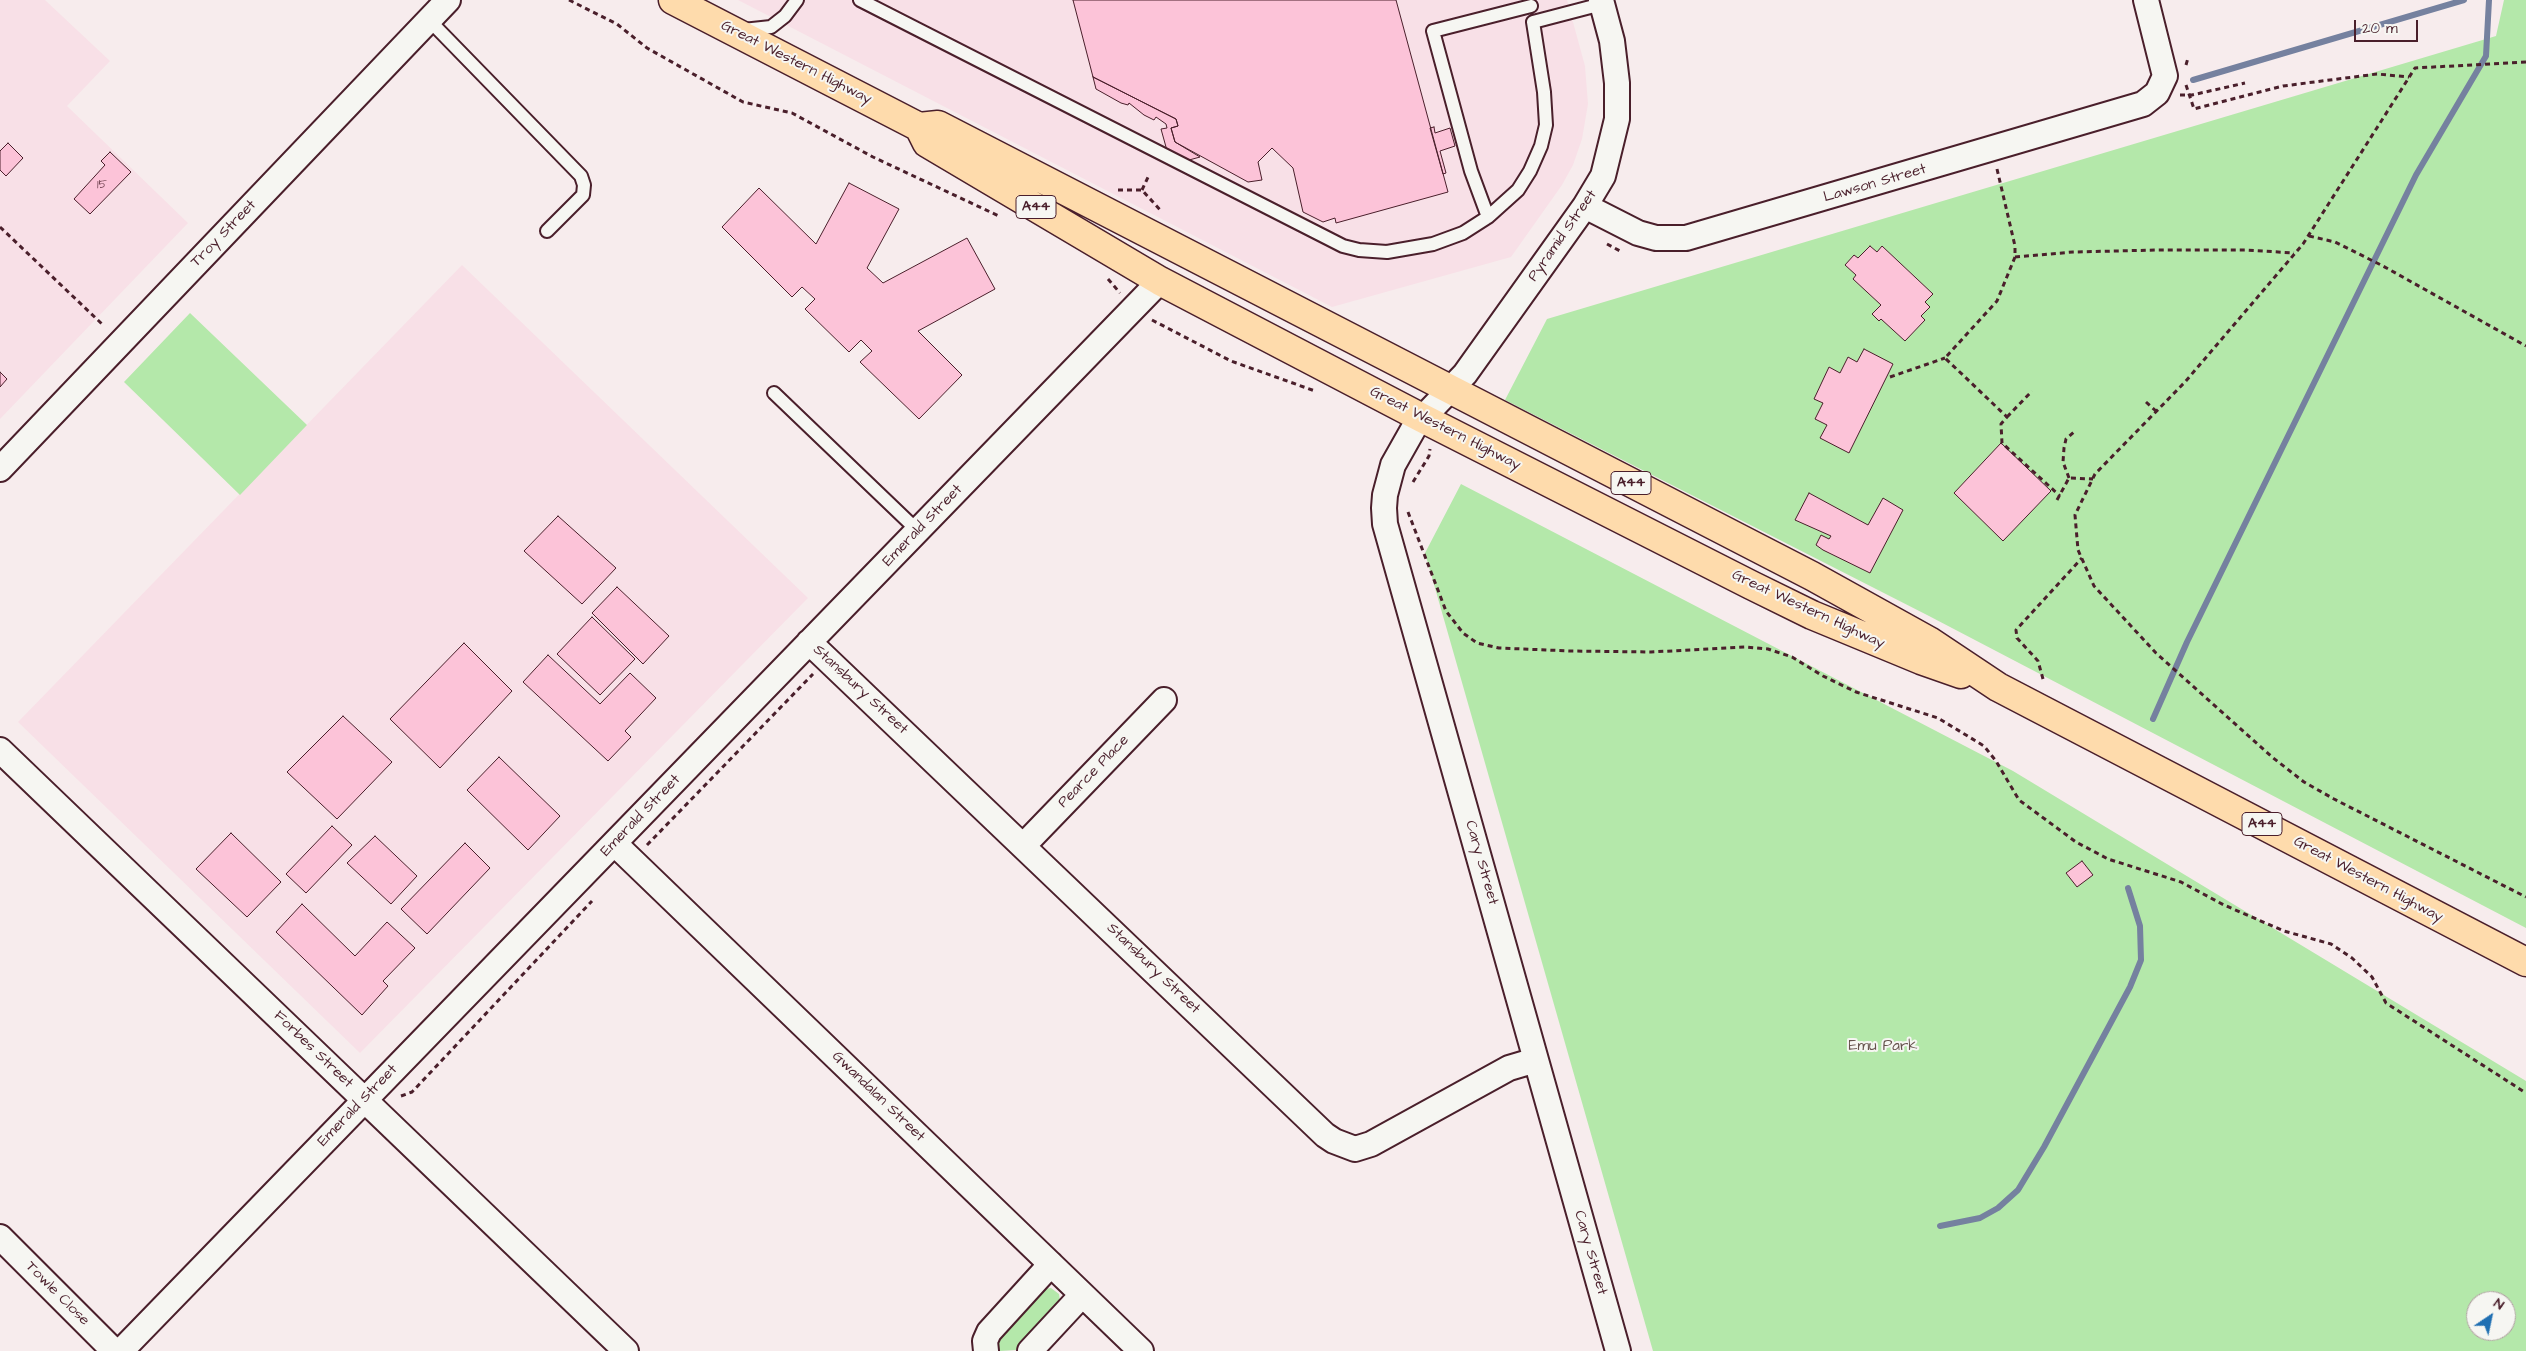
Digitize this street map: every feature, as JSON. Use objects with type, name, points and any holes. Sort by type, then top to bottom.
[{"type":"highway","name":"Great Western Highway","points":[[673,0],[919,127],[938,125],[1812,576],[1929,641],[1998,687],[2526,962]]},
{"type":"highway","name":"Great Western Highway","points":[[919,127],[927,143],[1160,281],[1422,418],[1812,615],[1921,660],[1998,687]]},
{"type":"street","name":"Troy Street","points":[[0,469],[448,0]]},
{"type":"street","points":[[2146,0],[2165,76],[2161,88]]},
{"type":"street","name":"Pyramid Street","points":[[1450,390],[1465,374],[1585,206],[1603,176],[1617,119],[1615,63],[1602,2]]},
{"type":"street","name":"Lawson Street","points":[[1585,206],[1638,233],[1656,238],[1686,238],[2143,104],[2161,88]]},
{"type":"street","name":"Emerald Street","points":[[121,1351],[1160,281]]},
{"type":"street","name":"Cary Street","points":[[1450,390],[1422,418],[1401,448],[1388,479],[1384,495],[1385,524],[1618,1351]]},
{"type":"street","name":"Stansbury Street","points":[[809,642],[1024,845],[1325,1135],[1344,1146],[1355,1149],[1371,1144],[1509,1068],[1536,1060]]},
{"type":"street","name":"Pearce Place","points":[[1024,845],[1164,700]]},
{"type":"street","name":"Forbes Street","points":[[0,750],[626,1351]]},
{"type":"street","name":"Gwandalan Street","points":[[615,844],[1141,1351]]},
{"type":"street","name":"Towle Close","points":[[0,1237],[114,1351]]},
{"type":"street","points":[[986,1351],[985,1341],[989,1332],[1051,1264]]},
{"type":"street","points":[[1030,1351],[1082,1295]]},
{"type":"lane","points":[[733,30],[771,27],[785,16],[797,0]]},
{"type":"lane","points":[[860,0],[1343,246],[1359,250],[1388,252],[1416,248],[1463,233],[1488,217],[1518,190],[1530,171],[1541,146],[1546,118],[1530,3],[1433,31],[1469,164],[1488,217]]},
{"type":"lane","points":[[1533,22],[1602,2]]},
{"type":"lane","points":[[429,20],[581,176],[584,185],[583,195],[547,231]]},
{"type":"lane","points":[[774,393],[918,531]]},
{"type":"path","points":[[569,0],[617,24],[647,48],[743,102],[792,113],[873,157],[1003,218]]},
{"type":"path","points":[[2526,62],[2423,66],[2415,68],[2309,236],[2254,299],[2219,344],[2093,479],[2075,515],[2078,550],[2094,586],[2156,653],[2304,782],[2526,897]]},
{"type":"path","points":[[2194,109],[2283,86],[2377,74],[2409,77]]},
{"type":"path","points":[[2161,88],[2176,94],[2192,95],[2245,83]]},
{"type":"path","points":[[1890,377],[1946,358],[1997,301],[2015,257],[2015,246],[1997,169]]},
{"type":"path","points":[[1142,190],[1149,175]]},
{"type":"path","points":[[0,227],[102,324]]},
{"type":"path","points":[[2309,236],[2335,242],[2383,266],[2526,346]]},
{"type":"path","points":[[2015,257],[2110,251],[2246,250],[2295,254]]},
{"type":"path","points":[[1105,275],[1112,285]]},
{"type":"path","points":[[1154,321],[1231,361],[1319,393]]},
{"type":"path","points":[[1946,358],[2007,417]]},
{"type":"path","points":[[2032,392],[2001,424],[2002,443],[2060,496]]},
{"type":"path","points":[[2146,402],[2156,412]]},
{"type":"path","points":[[2057,500],[2069,478],[2063,462],[2064,448],[2066,439],[2074,432]]},
{"type":"path","points":[[1412,483],[1429,456],[1428,447]]},
{"type":"path","points":[[2069,478],[2093,479]]},
{"type":"path","points":[[1407,507],[1446,611],[1463,633],[1477,643],[1499,648],[1651,652],[1761,648],[1792,657],[1856,692],[1938,718],[1984,746],[1996,761],[2019,800],[2076,842],[2108,859],[2181,882],[2224,905],[2284,931],[2331,944],[2352,958],[2372,977],[2386,1003],[2526,1093]]},
{"type":"path","points":[[2043,679],[2038,661],[2017,638],[2016,630],[2082,558]]},
{"type":"path","points":[[642,849],[815,672]]},
{"type":"path","points":[[399,1097],[412,1092],[597,896]]},
{"type":"shaded area","points":[[0,0],[45,0],[110,61],[67,106],[188,223],[0,419]]},
{"type":"shaded area","points":[[738,0],[1567,0],[1585,66],[1588,104],[1582,139],[1573,165],[1562,185],[1511,257],[1332,307]]},
{"type":"shaded area","points":[[462,265],[808,598],[360,1053],[18,722]]},
{"type":"green space","points":[[2504,0],[2526,0],[2526,928],[1929,616],[1505,400],[1547,319],[2496,36]]},
{"type":"green space","points":[[190,313],[307,425],[240,495],[124,382]]},
{"type":"green space","name":"Emu Park","points":[[1461,484],[2013,771],[2526,1081],[2526,1351],[1653,1351],[1425,553]]},
{"type":"green space","points":[[1051,1288],[1059,1294],[1060,1301],[1057,1307],[1016,1350],[1000,1351],[996,1340],[1043,1289]]},
{"type":"building","points":[[1073,0],[1396,0],[1448,192],[1336,223],[1335,218],[1323,222],[1303,212],[1293,168],[1272,148],[1258,162],[1262,180],[1248,182],[1175,142],[1171,128],[1178,126],[1176,119],[1093,77]]},
{"type":"building","points":[[1093,77],[1176,119],[1178,126],[1171,128],[1175,142],[1200,157],[1171,165],[1161,129],[1167,128],[1166,124],[1156,117],[1154,120],[1144,115],[1129,103],[1128,105],[1121,103],[1096,89]]},
{"type":"building","points":[[1434,127],[1435,133],[1450,128],[1455,146],[1440,151],[1446,173],[1443,174],[1430,128]]},
{"type":"building","points":[[8,143],[23,158],[6,176],[0,170],[0,151]]},
{"type":"building","points":[[110,152],[131,172],[90,214],[74,199],[105,165],[101,161]]},
{"type":"building","points":[[849,183],[899,209],[867,268],[883,283],[967,238],[995,289],[918,331],[962,375],[919,419],[860,362],[872,351],[861,340],[849,352],[805,309],[815,299],[802,287],[792,297],[722,227],[759,188],[816,244]]},
{"type":"building","points":[[1870,246],[1877,252],[1882,246],[1933,294],[1925,302],[1930,307],[1921,316],[1925,320],[1905,341],[1881,319],[1879,321],[1872,314],[1881,305],[1853,279],[1856,275],[1845,265],[1854,255],[1858,258]]},
{"type":"building","points":[[1864,349],[1893,364],[1849,453],[1820,438],[1827,425],[1815,419],[1823,403],[1814,399],[1829,367],[1840,373],[1848,357],[1857,362]]},
{"type":"building","points":[[0,372],[7,379],[0,387]]},
{"type":"building","points":[[2001,443],[2051,491],[2003,541],[1954,493]]},
{"type":"building","points":[[1809,493],[1868,525],[1883,498],[1903,510],[1870,573],[1823,550],[1816,545],[1821,535],[1829,539],[1831,536],[1795,520]]},
{"type":"building","points":[[558,516],[616,568],[582,604],[524,551]]},
{"type":"building","points":[[617,587],[669,636],[643,664],[592,613]]},
{"type":"building","points":[[592,617],[635,659],[600,695],[557,654]]},
{"type":"building","points":[[464,643],[512,691],[440,768],[390,719]]},
{"type":"building","points":[[548,655],[600,704],[630,673],[656,698],[625,731],[631,737],[608,761],[523,682]]},
{"type":"building","points":[[343,716],[392,762],[337,819],[287,772]]},
{"type":"building","points":[[499,757],[560,816],[528,850],[467,790]]},
{"type":"building","points":[[332,826],[352,845],[306,893],[286,874]]},
{"type":"building","points":[[231,833],[281,882],[247,917],[196,869]]},
{"type":"building","points":[[375,836],[417,876],[391,904],[347,863]]},
{"type":"building","points":[[465,843],[490,868],[427,934],[401,909]]},
{"type":"building","points":[[2082,861],[2093,875],[2077,887],[2066,873]]},
{"type":"building","points":[[302,904],[355,956],[387,922],[415,948],[383,981],[388,986],[362,1015],[276,932]]},
{"type":"waterway","points":[[2193,80],[2464,0]]},
{"type":"waterway","points":[[2153,719],[2187,642],[2416,175],[2486,56],[2489,0]]},
{"type":"waterway","points":[[1940,1226],[1980,1218],[1998,1208],[2018,1190],[2044,1147],[2130,987],[2141,960],[2140,926],[2128,888]]}]
